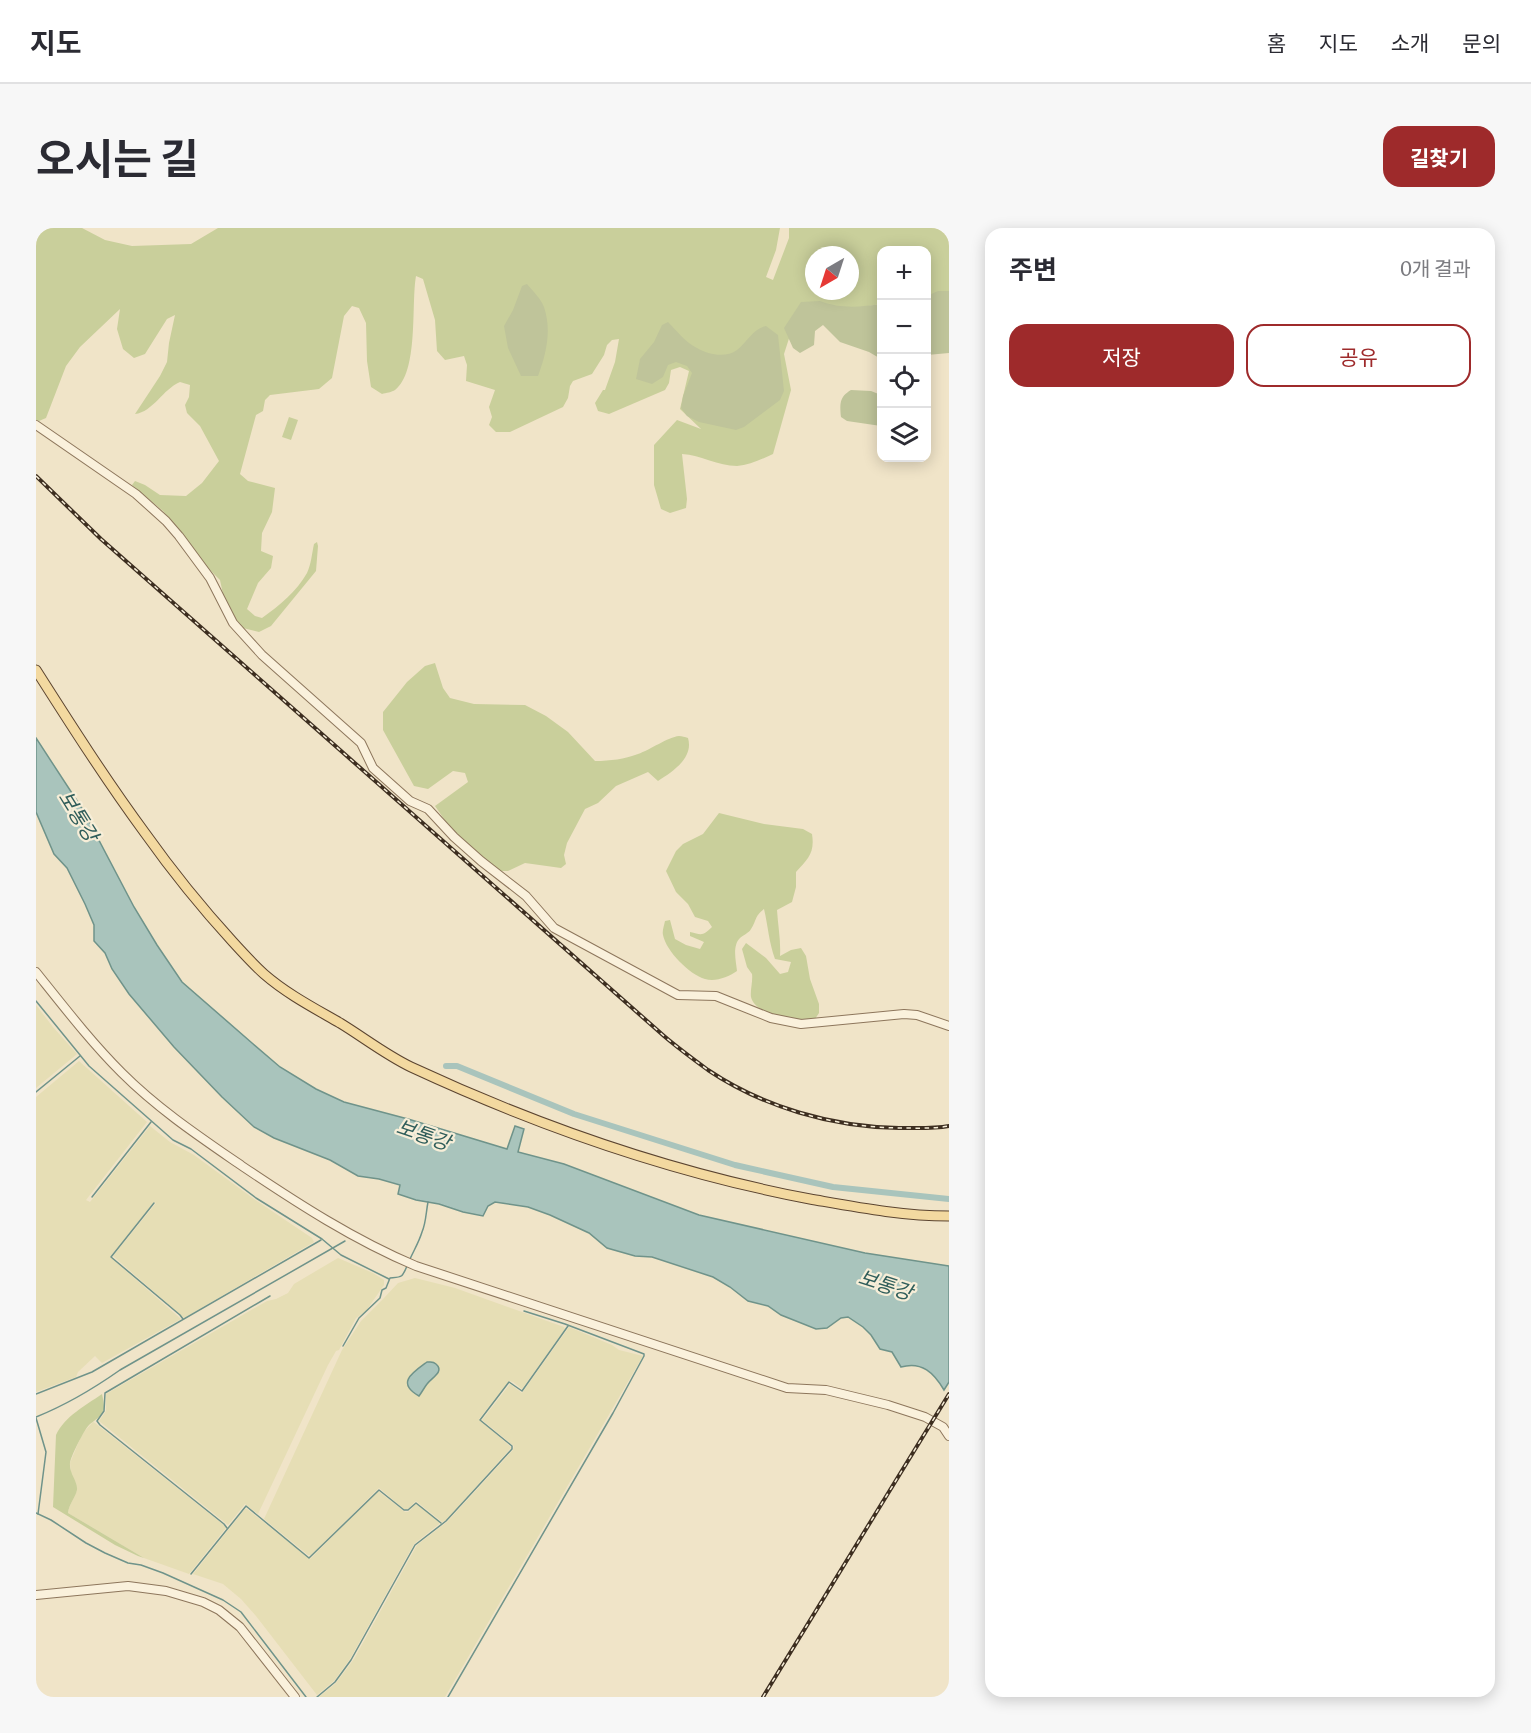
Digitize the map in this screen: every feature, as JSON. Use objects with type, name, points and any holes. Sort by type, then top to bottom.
[{"type":"main road","points":[[36,670],[97,767],[159,853],[213,921],[266,975],[293,995],[409,1066],[482,1098],[553,1125],[703,1174],[767,1190],[854,1207],[923,1216],[949,1216]]},
{"type":"street","points":[[36,425],[136,494],[166,521],[210,578],[233,623],[262,655],[361,744],[373,768],[410,801],[428,809],[481,861],[526,896],[554,928],[678,995],[716,996],[784,1022],[801,1024],[904,1014],[917,1015],[949,1026]]},
{"type":"street","points":[[36,972],[99,1049],[156,1105],[287,1196],[383,1252],[416,1266],[787,1388],[826,1390],[888,1405],[925,1417],[943,1427],[949,1436]]},
{"type":"street","points":[[36,1595],[128,1586],[166,1592],[203,1602],[219,1610],[240,1627],[295,1697]]},
{"type":"shaded area","points":[[36,1005],[77,1054],[36,1088]]},
{"type":"shaded area","points":[[79,1061],[147,1122],[86,1200],[90,1202],[150,1126],[312,1238],[314,1242],[184,1318],[113,1256],[156,1203],[154,1202],[110,1257],[181,1319],[102,1363],[95,1356],[78,1372],[76,1377],[36,1392],[36,1097]]},
{"type":"shaded area","points":[[338,1258],[373,1273],[384,1280],[384,1285],[366,1311],[356,1318],[328,1365],[258,1514],[245,1504],[228,1525],[99,1421],[106,1411],[106,1394],[267,1301],[288,1293],[294,1284]]},
{"type":"shaded area","points":[[415,1278],[455,1288],[565,1329],[522,1389],[509,1381],[479,1419],[511,1448],[445,1521],[442,1522],[416,1501],[408,1509],[404,1509],[379,1488],[311,1555],[308,1555],[264,1519],[342,1350],[361,1321],[398,1283]]},
{"type":"shaded area","points":[[569,1327],[619,1350],[643,1356],[445,1697],[319,1697],[336,1683],[354,1659],[417,1545],[447,1522],[513,1450],[514,1446],[482,1420],[510,1384],[522,1393]]},
{"type":"shaded area","points":[[93,1422],[225,1526],[226,1528],[189,1574],[144,1558],[68,1513],[77,1490],[70,1463],[82,1434]]},
{"type":"shaded area","points":[[378,1491],[405,1512],[416,1504],[440,1522],[414,1544],[350,1659],[334,1681],[317,1695],[241,1599],[223,1584],[193,1574],[245,1509],[310,1559]]},
{"type":"green space","points":[[36,228],[82,228],[105,240],[132,246],[191,244],[218,228],[780,228],[776,250],[766,277],[773,280],[789,238],[789,228],[949,228],[949,293],[931,295],[931,246],[877,246],[877,305],[810,315],[793,326],[784,354],[791,390],[773,454],[737,466],[682,454],[686,508],[670,513],[661,509],[654,485],[654,445],[677,420],[701,429],[680,409],[689,371],[680,367],[671,370],[669,383],[665,390],[609,414],[598,411],[595,403],[605,390],[615,362],[619,339],[612,340],[592,374],[573,381],[563,407],[510,432],[496,432],[489,425],[492,417],[489,407],[495,390],[466,381],[467,365],[464,356],[445,360],[437,351],[435,320],[423,279],[416,276],[411,353],[403,381],[395,390],[382,394],[371,387],[367,361],[366,323],[359,308],[352,306],[344,316],[332,378],[319,389],[270,395],[265,400],[263,411],[256,415],[240,474],[248,481],[275,488],[272,512],[262,533],[261,551],[273,556],[271,568],[258,583],[247,609],[255,616],[262,618],[281,603],[303,580],[310,566],[314,544],[317,542],[318,546],[316,571],[271,626],[259,632],[243,628],[234,618],[224,599],[220,580],[205,565],[163,511],[132,485],[135,481],[160,495],[186,496],[202,483],[219,461],[200,426],[187,413],[185,405],[189,397],[190,385],[180,382],[174,385],[153,405],[135,414],[167,362],[175,315],[167,319],[145,354],[134,358],[123,349],[117,329],[120,309],[80,347],[66,366],[46,418],[36,420]]},
{"type":"green space","points":[[527,284],[543,304],[548,325],[546,351],[538,376],[521,376],[508,348],[504,326],[522,286]]},
{"type":"green space","points":[[938,291],[949,291],[949,353],[931,355],[931,294]]},
{"type":"green space","points":[[820,301],[843,306],[877,304],[877,357],[840,342],[823,325],[815,331],[814,345],[800,353],[793,348],[784,328],[801,302]]},
{"type":"green space","points":[[668,322],[693,346],[717,355],[737,350],[754,333],[766,326],[778,335],[784,391],[780,400],[744,427],[736,430],[699,422],[687,416],[681,408],[692,373],[687,366],[676,362],[668,365],[663,377],[652,384],[636,379],[640,359],[654,342],[662,325]]},
{"type":"green space","points":[[851,390],[877,393],[877,425],[847,421],[841,417],[840,408],[844,395]]},
{"type":"green space","points":[[289,417],[298,420],[291,440],[282,437]]},
{"type":"green space","points":[[435,663],[443,688],[450,698],[474,704],[525,705],[546,716],[568,732],[595,761],[633,756],[679,736],[688,738],[688,752],[680,764],[658,781],[648,772],[616,786],[598,803],[585,809],[567,843],[564,855],[566,864],[561,868],[525,863],[508,871],[499,871],[453,832],[435,806],[468,782],[465,773],[453,771],[428,789],[414,786],[383,730],[383,712],[407,682],[425,666]]},
{"type":"green space","points":[[719,813],[764,824],[803,829],[812,834],[810,855],[796,872],[796,887],[792,902],[777,910],[780,956],[801,948],[806,956],[810,979],[819,1004],[819,1013],[815,1019],[789,1018],[769,1013],[760,1009],[751,997],[752,974],[747,967],[742,949],[746,943],[766,958],[780,974],[788,972],[791,962],[775,959],[764,909],[757,916],[750,930],[740,938],[736,945],[737,971],[722,978],[713,980],[699,977],[680,962],[665,941],[663,932],[665,921],[670,920],[675,939],[700,949],[704,942],[690,936],[690,932],[702,934],[712,927],[708,921],[695,917],[688,904],[676,892],[666,871],[676,851],[683,844],[703,834]]},
{"type":"green space","points":[[102,1394],[103,1412],[87,1428],[70,1463],[77,1490],[68,1513],[144,1558],[115,1545],[53,1507],[56,1435],[70,1417]]},
{"type":"water","name":"보통강","points":[[36,738],[83,810],[134,907],[182,982],[280,1067],[316,1089],[344,1102],[507,1149],[515,1126],[524,1129],[518,1152],[564,1164],[699,1215],[865,1253],[949,1266],[949,1382],[944,1390],[927,1370],[915,1366],[901,1367],[892,1352],[880,1349],[863,1327],[848,1317],[841,1318],[827,1328],[816,1329],[781,1315],[768,1306],[748,1301],[713,1277],[652,1257],[635,1256],[607,1248],[589,1233],[528,1207],[495,1202],[488,1206],[483,1216],[416,1200],[398,1194],[400,1185],[358,1176],[330,1160],[274,1138],[254,1127],[174,1047],[129,994],[112,969],[105,953],[94,941],[94,925],[85,904],[67,868],[54,854],[36,812]]},
{"type":"water","points":[[427,1362],[435,1363],[439,1370],[419,1396],[408,1387],[407,1382],[412,1374]]},
{"type":"waterway","points":[[36,1001],[89,1066],[173,1140],[191,1149],[256,1198],[322,1239],[341,1255],[389,1279]]},
{"type":"waterway","points":[[36,1092],[80,1056]]},
{"type":"waterway","points":[[446,1066],[457,1066],[574,1114],[735,1165],[833,1187],[949,1199]]},
{"type":"waterway","points":[[92,1197],[151,1122]]},
{"type":"waterway","points":[[410,1259],[423,1229],[428,1202]]},
{"type":"waterway","points":[[154,1203],[111,1257],[183,1319]]},
{"type":"waterway","points":[[36,1394],[92,1372],[321,1240]]},
{"type":"waterway","points":[[36,1417],[79,1396],[120,1370],[345,1241]]},
{"type":"waterway","points":[[343,1346],[359,1318],[380,1298],[390,1278],[401,1276],[407,1266]]},
{"type":"waterway","points":[[227,1528],[97,1421],[104,1411],[105,1393],[270,1296]]},
{"type":"waterway","points":[[448,1697],[644,1356],[644,1354],[565,1324],[524,1311]]},
{"type":"waterway","points":[[317,1697],[335,1682],[351,1660],[415,1545],[446,1521],[512,1449],[512,1446],[480,1420],[509,1382],[522,1391],[568,1326]]},
{"type":"waterway","points":[[36,1418],[46,1452],[38,1514]]},
{"type":"waterway","points":[[191,1574],[246,1506],[309,1558],[379,1490],[404,1510],[408,1510],[416,1503],[441,1523]]},
{"type":"waterway","points":[[36,1513],[105,1553],[128,1563],[163,1573],[223,1600],[241,1612],[306,1697]]},
{"type":"railway","points":[[36,476],[101,539],[664,1036],[708,1070],[752,1095],[799,1113],[824,1119],[874,1127],[937,1128],[949,1126]]},
{"type":"railway","points":[[763,1697],[949,1394]]}]
